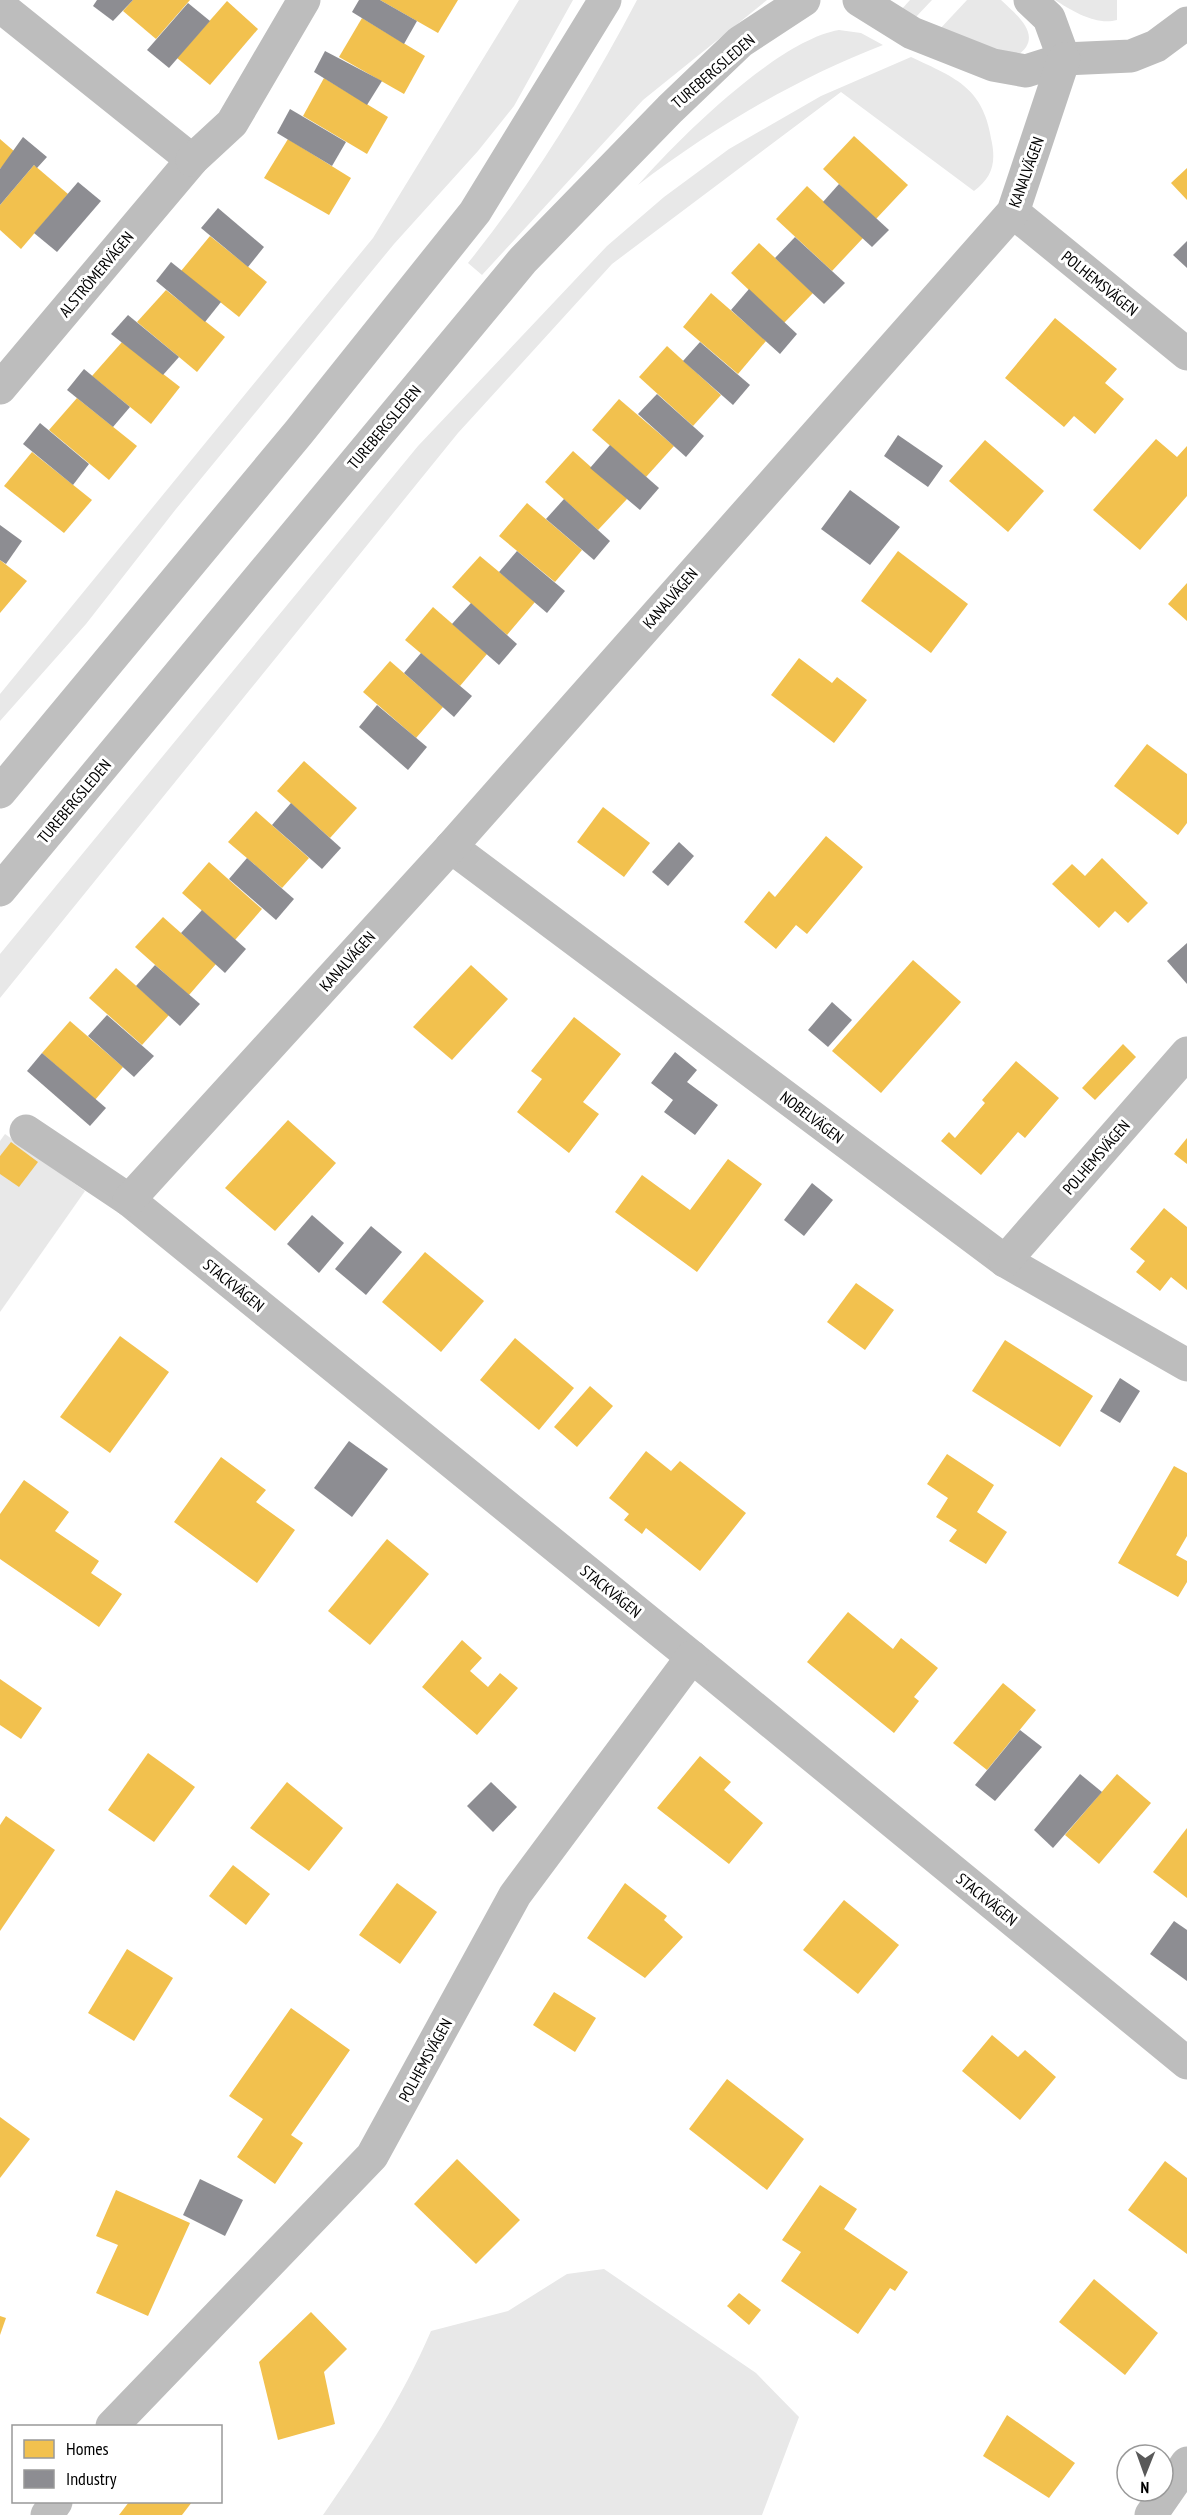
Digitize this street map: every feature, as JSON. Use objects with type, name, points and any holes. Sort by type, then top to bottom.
[{"type":"main road","points":[[0,792],[299,432],[475,212],[605,0]]},
{"type":"main road","name":"TUREBERGSLEDEN","points":[[0,890],[523,260],[669,109],[740,42],[804,0]]},
{"type":"street","name":"ALSTRÖMERVÄGEN","points":[[0,388],[192,160],[232,123],[304,0]]},
{"type":"street","points":[[859,0],[912,33],[993,65],[1026,71],[1064,59],[1131,56],[1156,46],[1187,23]]},
{"type":"street","points":[[1030,0],[1049,18],[1064,59]]},
{"type":"street","points":[[0,6],[192,160]]},
{"type":"street","name":"KANALVÄGEN","points":[[129,1200],[451,847],[1012,212],[1064,59]]},
{"type":"street","name":"POLHEMSVÄGEN","points":[[1012,212],[1187,354]]},
{"type":"street","name":"NOBELVÄGEN","points":[[451,847],[1005,1261],[1187,1365]]},
{"type":"street","name":"POLHEMSVÄGEN","points":[[1005,1261],[1187,1053]]},
{"type":"street","name":"STACKVÄGEN","points":[[26,1131],[129,1200],[1187,2063]]},
{"type":"street","name":"POLHEMSVÄGEN","points":[[114,2425],[372,2156],[515,1895],[692,1657]]},
{"type":"street","points":[[1151,2515],[1187,2463]]},
{"type":"shaded area","points":[[519,0],[573,0],[514,106],[478,151],[394,244],[176,509],[86,624],[0,721],[0,694],[373,238]]},
{"type":"shaded area","points":[[637,0],[767,0],[643,100],[482,275],[468,263],[559,136]]},
{"type":"shaded area","points":[[910,0],[932,0],[914,19],[901,10]]},
{"type":"shaded area","points":[[967,0],[1001,0],[1026,27],[1029,35],[1024,50],[1015,57],[938,31]]},
{"type":"shaded area","points":[[1055,0],[1117,0],[1117,20],[1093,19]]},
{"type":"shaded area","points":[[839,30],[861,33],[883,45],[818,73],[756,106],[666,164],[638,185],[678,142],[759,71],[815,38]]},
{"type":"shaded area","points":[[911,57],[955,79],[975,97],[983,109],[992,143],[993,158],[991,170],[985,181],[974,191],[841,92],[612,264],[458,433],[0,998],[0,954],[418,446],[607,246],[664,197],[729,149],[821,96]]},
{"type":"shaded area","points":[[5,1134],[85,1191],[0,1312],[0,1141]]},
{"type":"shaded area","points":[[604,2269],[756,2373],[799,2417],[762,2515],[323,2515],[382,2426],[408,2380],[431,2331],[508,2311],[567,2274]]},
{"type":"building: Homes","points":[[133,0],[190,0],[156,39],[123,11]]},
{"type":"building: Homes","points":[[380,0],[458,0],[438,33]]},
{"type":"building: Homes","points":[[227,1],[258,29],[210,85],[177,58]]},
{"type":"building: Homes","points":[[362,18],[425,56],[404,94],[339,57]]},
{"type":"building: Homes","points":[[324,78],[388,117],[367,154],[303,116]]},
{"type":"building: Homes","points":[[854,136],[908,185],[876,219],[823,169]]},
{"type":"building: Homes","points":[[0,139],[15,152],[0,169]]},
{"type":"building: Homes","points":[[288,139],[351,178],[329,215],[264,178]]},
{"type":"building: Homes","points":[[34,165],[68,194],[21,249],[0,230],[0,205]]},
{"type":"building: Homes","points":[[1187,168],[1187,200],[1171,183]]},
{"type":"building: Homes","points":[[807,186],[863,238],[832,271],[776,219]]},
{"type":"building: Homes","points":[[210,236],[267,282],[239,317],[181,271]]},
{"type":"building: Homes","points":[[759,243],[813,293],[784,323],[731,273]]},
{"type":"building: Homes","points":[[166,290],[225,337],[197,372],[137,322]]},
{"type":"building: Homes","points":[[711,293],[766,341],[738,374],[683,327]]},
{"type":"building: Homes","points":[[1055,318],[1117,369],[1105,383],[1124,399],[1095,434],[1074,416],[1064,427],[1005,378]]},
{"type":"building: Homes","points":[[122,342],[180,387],[151,424],[92,376]]},
{"type":"building: Homes","points":[[667,346],[721,395],[693,426],[639,377]]},
{"type":"building: Homes","points":[[77,398],[137,446],[109,480],[49,430]]},
{"type":"building: Homes","points":[[619,399],[674,446],[646,477],[592,430]]},
{"type":"building: Homes","points":[[1156,439],[1177,457],[1187,446],[1187,496],[1140,550],[1093,510]]},
{"type":"building: Homes","points":[[985,440],[1044,491],[1008,532],[949,481]]},
{"type":"building: Homes","points":[[573,451],[627,499],[598,530],[545,482]]},
{"type":"building: Homes","points":[[32,452],[92,500],[64,533],[4,486]]},
{"type":"building: Homes","points":[[527,503],[582,550],[555,582],[499,536]]},
{"type":"building: Homes","points":[[898,551],[968,604],[931,653],[861,601]]},
{"type":"building: Homes","points":[[480,556],[535,602],[507,635],[452,587]]},
{"type":"building: Homes","points":[[0,560],[27,581],[0,613]]},
{"type":"building: Homes","points":[[1187,583],[1187,621],[1168,604]]},
{"type":"building: Homes","points":[[433,607],[487,654],[460,686],[405,640]]},
{"type":"building: Homes","points":[[799,658],[832,683],[837,677],[867,700],[834,743],[771,695]]},
{"type":"building: Homes","points":[[390,661],[443,707],[416,738],[363,692]]},
{"type":"building: Homes","points":[[1147,744],[1187,774],[1187,823],[1178,835],[1114,786]]},
{"type":"building: Homes","points":[[304,761],[357,808],[330,838],[277,791]]},
{"type":"building: Homes","points":[[603,807],[650,843],[624,877],[577,842]]},
{"type":"building: Homes","points":[[256,811],[309,858],[282,888],[228,842]]},
{"type":"building: Homes","points":[[826,836],[863,867],[807,934],[796,925],[776,949],[744,922],[769,891],[775,897]]},
{"type":"building: Homes","points":[[1102,858],[1148,903],[1128,923],[1115,911],[1099,928],[1052,884],[1072,864],[1085,876]]},
{"type":"building: Homes","points":[[209,862],[262,909],[235,940],[182,893]]},
{"type":"building: Homes","points":[[163,917],[216,964],[189,995],[135,947]]},
{"type":"building: Homes","points":[[913,960],[961,1002],[881,1093],[832,1051]]},
{"type":"building: Homes","points":[[471,965],[508,999],[452,1060],[413,1027]]},
{"type":"building: Homes","points":[[116,968],[169,1015],[142,1045],[89,998]]},
{"type":"building: Homes","points":[[574,1017],[621,1054],[583,1102],[599,1114],[569,1153],[517,1112],[542,1079],[531,1071]]},
{"type":"building: Homes","points":[[70,1021],[123,1067],[95,1100],[42,1053]]},
{"type":"building: Homes","points":[[1123,1044],[1136,1057],[1095,1100],[1082,1088]]},
{"type":"building: Homes","points":[[1016,1061],[1059,1098],[1025,1138],[1018,1132],[981,1175],[941,1141],[949,1132],[955,1138],[985,1103],[982,1100]]},
{"type":"building: Homes","points":[[288,1120],[336,1163],[275,1231],[225,1188]]},
{"type":"building: Homes","points":[[1187,1138],[1187,1164],[1174,1154]]},
{"type":"building: Homes","points":[[11,1142],[38,1162],[19,1187],[0,1174],[0,1156]]},
{"type":"building: Homes","points":[[728,1159],[762,1184],[697,1272],[615,1212],[642,1175],[690,1210]]},
{"type":"building: Homes","points":[[1164,1208],[1187,1227],[1187,1290],[1171,1277],[1160,1291],[1136,1272],[1145,1261],[1130,1249]]},
{"type":"building: Homes","points":[[425,1252],[484,1301],[441,1352],[382,1302]]},
{"type":"building: Homes","points":[[856,1283],[894,1310],[865,1350],[827,1322]]},
{"type":"building: Homes","points":[[120,1336],[169,1372],[110,1453],[60,1417]]},
{"type":"building: Homes","points":[[515,1338],[574,1388],[539,1430],[480,1380]]},
{"type":"building: Homes","points":[[1005,1340],[1093,1396],[1060,1447],[972,1391]]},
{"type":"building: Homes","points":[[590,1386],[613,1406],[577,1447],[554,1427]]},
{"type":"building: Homes","points":[[646,1451],[671,1471],[680,1461],[746,1513],[700,1571],[646,1528],[642,1534],[624,1520],[629,1514],[609,1498]]},
{"type":"building: Homes","points":[[947,1454],[994,1485],[977,1512],[1007,1532],[986,1564],[949,1541],[957,1530],[936,1517],[948,1498],[927,1484]]},
{"type":"building: Homes","points":[[221,1457],[266,1490],[256,1502],[295,1530],[257,1583],[174,1522]]},
{"type":"building: Homes","points":[[1174,1466],[1187,1473],[1187,1536],[1176,1555],[1187,1561],[1187,1582],[1178,1597],[1118,1563]]},
{"type":"building: Homes","points":[[24,1480],[69,1512],[55,1531],[99,1561],[91,1573],[122,1594],[99,1627],[0,1559],[0,1514]]},
{"type":"building: Homes","points":[[387,1539],[429,1574],[370,1645],[328,1611]]},
{"type":"building: Homes","points":[[848,1612],[893,1649],[901,1638],[938,1668],[914,1697],[919,1701],[894,1733],[807,1662]]},
{"type":"building: Homes","points":[[462,1640],[482,1658],[470,1671],[488,1687],[500,1673],[518,1688],[477,1735],[422,1687]]},
{"type":"building: Homes","points":[[0,1679],[42,1708],[21,1739],[0,1725]]},
{"type":"building: Homes","points":[[1003,1683],[1036,1710],[987,1770],[953,1743]]},
{"type":"building: Homes","points":[[148,1753],[195,1787],[154,1842],[108,1810]]},
{"type":"building: Homes","points":[[700,1756],[731,1782],[724,1790],[763,1823],[729,1864],[657,1808]]},
{"type":"building: Homes","points":[[1117,1774],[1151,1803],[1099,1864],[1065,1835]]},
{"type":"building: Homes","points":[[287,1782],[343,1828],[309,1871],[250,1828]]},
{"type":"building: Homes","points":[[6,1816],[55,1850],[0,1931],[0,1825]]},
{"type":"building: Homes","points":[[1187,1828],[1187,1898],[1153,1872]]},
{"type":"building: Homes","points":[[233,1865],[270,1894],[246,1925],[209,1896]]},
{"type":"building: Homes","points":[[397,1883],[437,1912],[400,1964],[359,1935]]},
{"type":"building: Homes","points":[[625,1883],[667,1916],[664,1920],[683,1937],[645,1978],[587,1938]]},
{"type":"building: Homes","points":[[844,1900],[899,1945],[858,1994],[803,1950]]},
{"type":"building: Homes","points":[[127,1949],[173,1978],[134,2041],[88,2013]]},
{"type":"building: Homes","points":[[554,1992],[596,2018],[575,2052],[533,2025]]},
{"type":"building: Homes","points":[[291,2008],[350,2050],[291,2135],[303,2143],[275,2184],[237,2157],[263,2119],[229,2096]]},
{"type":"building: Homes","points":[[992,2035],[1018,2057],[1025,2050],[1056,2077],[1020,2120],[962,2071]]},
{"type":"building: Homes","points":[[727,2079],[804,2139],[767,2190],[689,2129]]},
{"type":"building: Homes","points":[[0,2117],[30,2139],[0,2178]]},
{"type":"building: Homes","points":[[457,2159],[520,2220],[476,2264],[414,2204]]},
{"type":"building: Homes","points":[[1165,2161],[1187,2178],[1187,2254],[1128,2210]]},
{"type":"building: Homes","points":[[820,2185],[857,2209],[844,2229],[908,2272],[895,2291],[890,2288],[858,2334],[781,2281],[801,2252],[782,2240]]},
{"type":"building: Homes","points":[[116,2190],[190,2223],[148,2316],[96,2293],[118,2245],[96,2236]]},
{"type":"building: Homes","points":[[1094,2279],[1158,2333],[1125,2375],[1059,2322]]},
{"type":"building: Homes","points":[[739,2293],[761,2310],[749,2325],[727,2306]]},
{"type":"building: Homes","points":[[311,2312],[347,2349],[324,2372],[335,2424],[278,2440],[259,2362]]},
{"type":"building: Homes","points":[[0,2316],[6,2318],[0,2335]]},
{"type":"building: Homes","points":[[1007,2415],[1075,2463],[1049,2498],[983,2456]]},
{"type":"building: Homes","points":[[128,2503],[191,2503],[182,2515],[119,2515]]},
{"type":"building: Industry","points":[[97,0],[133,0],[113,21],[93,6]]},
{"type":"building: Industry","points":[[359,0],[380,0],[417,21],[404,44],[352,12]]},
{"type":"building: Industry","points":[[188,3],[210,21],[169,68],[147,50]]},
{"type":"building: Industry","points":[[325,51],[382,81],[367,105],[314,72]]},
{"type":"building: Industry","points":[[290,109],[346,142],[332,166],[277,133]]},
{"type":"building: Industry","points":[[23,137],[47,157],[37,168],[34,165],[0,205],[0,169]]},
{"type":"building: Industry","points":[[78,182],[101,201],[57,252],[34,233]]},
{"type":"building: Industry","points":[[839,184],[889,230],[872,247],[823,202]]},
{"type":"building: Industry","points":[[218,208],[264,247],[248,267],[201,228]]},
{"type":"building: Industry","points":[[795,237],[845,283],[824,304],[775,258]]},
{"type":"building: Industry","points":[[1187,241],[1187,268],[1173,255]]},
{"type":"building: Industry","points":[[171,262],[221,302],[205,322],[156,281]]},
{"type":"building: Industry","points":[[749,289],[797,334],[780,354],[731,310]]},
{"type":"building: Industry","points":[[128,315],[179,357],[163,375],[111,334]]},
{"type":"building: Industry","points":[[700,342],[750,385],[733,405],[683,361]]},
{"type":"building: Industry","points":[[84,369],[130,407],[113,427],[67,390]]},
{"type":"building: Industry","points":[[657,394],[704,436],[686,457],[638,414]]},
{"type":"building: Industry","points":[[40,423],[89,464],[73,485],[23,444]]},
{"type":"building: Industry","points":[[898,435],[943,466],[928,487],[884,456]]},
{"type":"building: Industry","points":[[610,445],[659,488],[640,510],[590,468]]},
{"type":"building: Industry","points":[[850,490],[900,527],[870,565],[821,529]]},
{"type":"building: Industry","points":[[564,499],[610,541],[594,560],[546,519]]},
{"type":"building: Industry","points":[[0,525],[22,541],[6,564],[0,560]]},
{"type":"building: Industry","points":[[517,551],[565,591],[547,613],[499,572]]},
{"type":"building: Industry","points":[[471,603],[517,644],[499,665],[452,624]]},
{"type":"building: Industry","points":[[421,653],[472,696],[454,717],[404,673]]},
{"type":"building: Industry","points":[[377,705],[427,747],[408,770],[359,727]]},
{"type":"building: Industry","points":[[291,803],[341,848],[322,869],[272,825]]},
{"type":"building: Industry","points":[[679,842],[694,856],[668,886],[652,872]]},
{"type":"building: Industry","points":[[247,858],[294,899],[276,920],[229,879]]},
{"type":"building: Industry","points":[[202,910],[246,949],[225,973],[181,933]]},
{"type":"building: Industry","points":[[1187,943],[1187,984],[1167,961]]},
{"type":"building: Industry","points":[[155,965],[200,1004],[180,1026],[136,986]]},
{"type":"building: Industry","points":[[832,1002],[852,1020],[828,1047],[808,1030]]},
{"type":"building: Industry","points":[[107,1015],[154,1056],[134,1077],[88,1036]]},
{"type":"building: Industry","points":[[675,1052],[697,1070],[687,1082],[718,1105],[695,1135],[664,1112],[673,1100],[651,1083]]},
{"type":"building: Industry","points":[[42,1053],[106,1108],[90,1126],[27,1071]]},
{"type":"building: Industry","points":[[812,1183],[833,1200],[804,1236],[784,1220]]},
{"type":"building: Industry","points":[[312,1215],[344,1243],[319,1273],[287,1244]]},
{"type":"building: Industry","points":[[371,1226],[402,1252],[366,1295],[335,1269]]},
{"type":"building: Industry","points":[[1120,1378],[1140,1391],[1120,1423],[1100,1411]]},
{"type":"building: Industry","points":[[349,1441],[388,1469],[352,1517],[314,1488]]},
{"type":"building: Industry","points":[[1020,1730],[1042,1747],[995,1801],[975,1785]]},
{"type":"building: Industry","points":[[1080,1774],[1102,1792],[1053,1848],[1034,1830]]},
{"type":"building: Industry","points":[[491,1782],[517,1807],[493,1832],[467,1806]]},
{"type":"building: Industry","points":[[1174,1921],[1187,1930],[1187,1981],[1150,1954]]},
{"type":"building: Industry","points":[[200,2179],[243,2200],[225,2236],[183,2215]]}]
